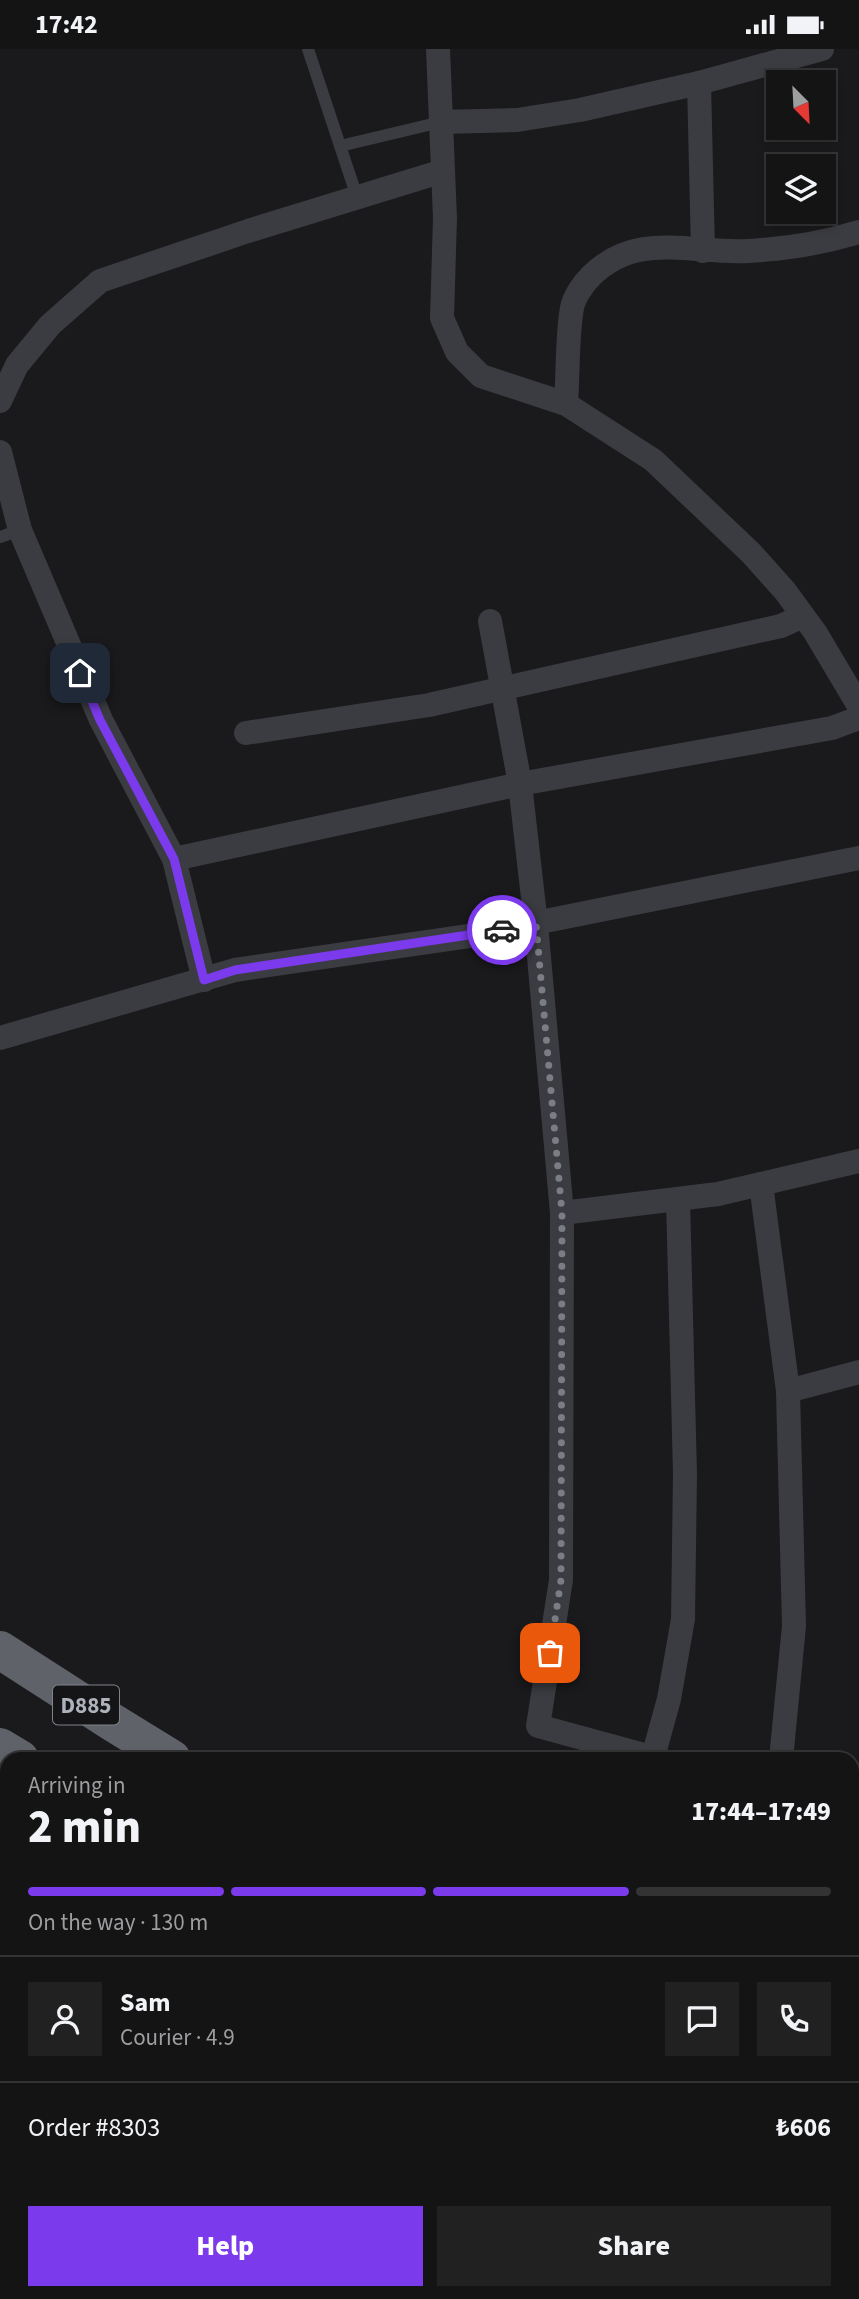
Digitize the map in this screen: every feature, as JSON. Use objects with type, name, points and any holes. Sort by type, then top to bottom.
[{"type":"highway","name":"D885","points":[[0,1650],[161,1752]]},
{"type":"street","points":[[438,49],[445,218],[442,318],[457,352],[481,376],[566,404],[653,460],[751,553],[785,591],[835,664],[859,706]]},
{"type":"street","points":[[441,122],[517,120],[580,110],[699,83],[822,49]]},
{"type":"street","points":[[699,83],[703,251]]},
{"type":"street","points":[[0,401],[17,365],[50,325],[100,281],[443,171]]},
{"type":"street","points":[[566,404],[572,307],[588,280],[615,258],[655,246],[703,251],[739,251],[800,246],[859,232]]},
{"type":"street","points":[[0,452],[10,533],[100,720],[174,859],[204,980]]},
{"type":"street","points":[[246,733],[429,705],[781,627],[803,616]]},
{"type":"street","points":[[490,621],[520,784],[536,924],[562,1213],[561,1580],[538,1726],[634,1752]]},
{"type":"street","points":[[174,859],[520,784],[832,728],[859,718]]},
{"type":"street","points":[[0,1038],[235,970],[536,924],[859,858]]},
{"type":"street","points":[[562,1213],[718,1194],[859,1161]]},
{"type":"street","points":[[761,1184],[788,1391],[794,1626],[782,1752]]},
{"type":"street","points":[[657,1752],[683,1619],[685,1474],[678,1199]]},
{"type":"street","points":[[788,1391],[859,1372]]},
{"type":"lane","points":[[308,49],[357,197]]},
{"type":"lane","points":[[340,146],[441,122]]},
{"type":"way so far","points":[[502,930],[536,924],[562,1213],[561,1580],[550,1653]]},
{"type":"route","points":[[80,673],[100,720],[174,859],[204,980],[235,970],[502,930]]}]
